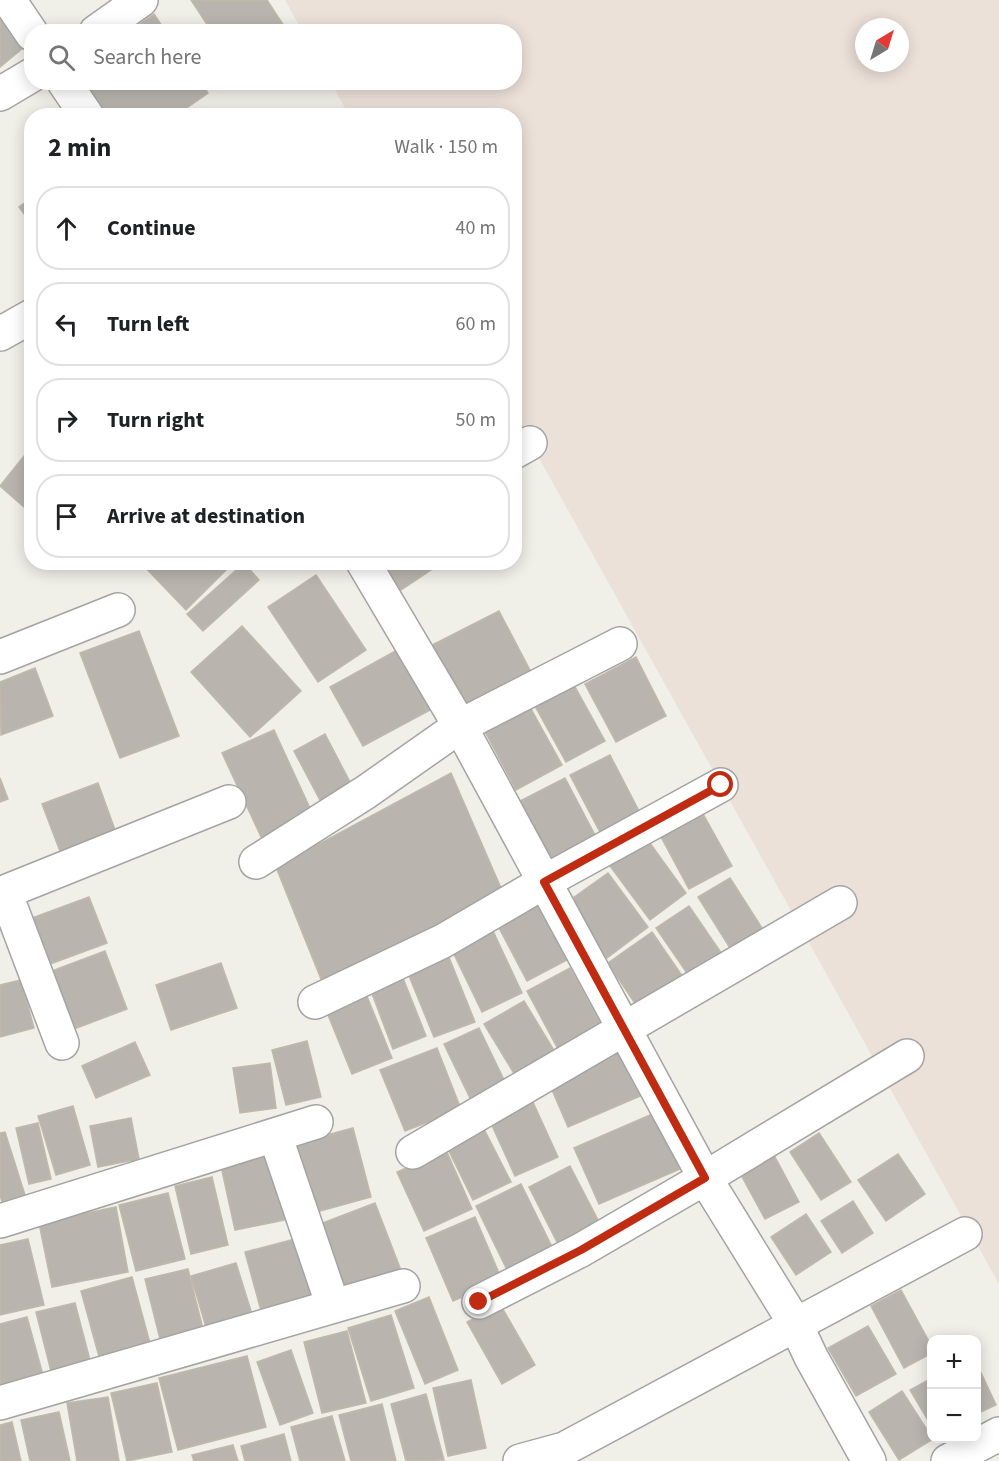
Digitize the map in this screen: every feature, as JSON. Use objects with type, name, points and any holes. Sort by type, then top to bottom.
[{"type":"street","points":[[9,0],[25,24]]},
{"type":"street","points":[[107,24],[141,0]]},
{"type":"street","points":[[0,94],[24,80]]},
{"type":"street","points":[[69,90],[82,108]]},
{"type":"street","points":[[0,334],[24,320]]},
{"type":"street","points":[[368,570],[460,726],[705,1178],[796,1325],[811,1357],[869,1461]]},
{"type":"street","points":[[0,657],[118,610]]},
{"type":"street","points":[[256,862],[366,792],[460,726],[620,644]]},
{"type":"street","points":[[315,1002],[442,941],[721,785]]},
{"type":"street","points":[[62,1043],[2,892],[229,802]]},
{"type":"street","points":[[412,1152],[624,1031],[840,903]]},
{"type":"street","points":[[479,1302],[581,1250],[907,1056]]},
{"type":"street","points":[[0,1221],[316,1122]]},
{"type":"street","points":[[275,1135],[333,1306]]},
{"type":"street","points":[[520,1461],[564,1449],[965,1234]]},
{"type":"street","points":[[0,1403],[403,1286]]},
{"type":"street","points":[[948,1461],[999,1434]]},
{"type":"shaded area","points":[[285,0],[999,0],[999,1284],[522,428],[522,108],[345,108],[335,90],[522,90],[522,24],[298,24]]},
{"type":"building","points":[[191,0],[267,0],[283,24],[207,24]]},
{"type":"building","points":[[0,11],[24,39],[24,47],[0,67]]},
{"type":"building","points":[[154,14],[161,24],[140,24]]},
{"type":"building","points":[[87,90],[206,90],[208,93],[186,108],[99,108]]},
{"type":"building","points":[[24,204],[24,214],[19,207]]},
{"type":"building","points":[[24,456],[24,507],[0,486]]},
{"type":"building","points":[[148,570],[226,570],[186,610]]},
{"type":"building","points":[[236,570],[250,570],[259,580],[203,631],[187,614]]},
{"type":"building","points":[[383,570],[431,570],[398,592]]},
{"type":"building","points":[[316,575],[366,650],[318,682],[268,607]]},
{"type":"building","points":[[499,611],[533,676],[466,711],[432,645]]},
{"type":"building","points":[[242,626],[301,691],[250,737],[191,672]]},
{"type":"building","points":[[139,631],[179,736],[120,758],[80,653]]},
{"type":"building","points":[[399,649],[432,709],[363,746],[330,687]]},
{"type":"building","points":[[636,657],[666,716],[616,742],[585,684]]},
{"type":"building","points":[[35,668],[53,716],[1,735],[0,682]]},
{"type":"building","points":[[569,676],[605,741],[566,762],[530,697]]},
{"type":"building","points":[[525,698],[562,765],[516,790],[480,722]]},
{"type":"building","points":[[274,730],[314,817],[263,841],[222,753]]},
{"type":"building","points":[[325,734],[352,786],[321,802],[294,751]]},
{"type":"building","points":[[610,755],[641,815],[602,836],[570,775]]},
{"type":"building","points":[[451,773],[504,895],[325,989],[276,867]]},
{"type":"building","points":[[0,778],[8,799],[0,802]]},
{"type":"building","points":[[565,778],[597,839],[549,862],[518,802]]},
{"type":"building","points":[[98,783],[118,838],[63,859],[42,804]]},
{"type":"building","points":[[702,812],[732,866],[689,889],[660,835]]},
{"type":"building","points":[[647,839],[686,893],[650,920],[610,866]]},
{"type":"building","points":[[608,873],[648,927],[607,958],[566,903]]},
{"type":"building","points":[[730,878],[762,928],[730,948],[698,897]]},
{"type":"building","points":[[89,897],[107,943],[42,967],[24,921]]},
{"type":"building","points":[[538,905],[567,960],[527,981],[498,926]]},
{"type":"building","points":[[689,906],[722,954],[689,976],[656,928]]},
{"type":"building","points":[[493,931],[522,993],[482,1012],[452,950]]},
{"type":"building","points":[[652,932],[685,980],[640,1011],[608,963]]},
{"type":"building","points":[[105,951],[127,1009],[66,1032],[44,974]]},
{"type":"building","points":[[448,955],[475,1022],[434,1037],[407,971]]},
{"type":"building","points":[[221,963],[237,1008],[171,1030],[156,985]]},
{"type":"building","points":[[570,968],[603,1028],[559,1051],[527,991]]},
{"type":"building","points":[[403,978],[426,1036],[393,1049],[371,991]]},
{"type":"building","points":[[21,980],[34,1028],[0,1037],[0,985]]},
{"type":"building","points":[[366,994],[392,1058],[352,1074],[326,1010]]},
{"type":"building","points":[[524,1001],[558,1057],[518,1080],[484,1024]]},
{"type":"building","points":[[479,1028],[505,1082],[470,1098],[444,1044]]},
{"type":"building","points":[[307,1041],[321,1097],[286,1105],[272,1050]]},
{"type":"building","points":[[135,1042],[150,1075],[96,1098],[82,1066]]},
{"type":"building","points":[[618,1045],[640,1096],[568,1127],[546,1076]]},
{"type":"building","points":[[437,1048],[461,1109],[405,1131],[380,1070]]},
{"type":"building","points":[[270,1063],[276,1108],[240,1113],[233,1068]]},
{"type":"building","points":[[532,1100],[558,1157],[515,1176],[489,1119]]},
{"type":"building","points":[[73,1106],[90,1165],[56,1175],[38,1116]]},
{"type":"building","points":[[657,1112],[682,1168],[599,1204],[574,1148]]},
{"type":"building","points":[[131,1118],[139,1159],[98,1167],[90,1126]]},
{"type":"building","points":[[38,1123],[51,1179],[29,1184],[16,1128]]},
{"type":"building","points":[[353,1128],[371,1197],[309,1214],[290,1145]]},
{"type":"building","points":[[484,1129],[511,1182],[473,1200],[447,1147]]},
{"type":"building","points":[[5,1132],[25,1195],[2,1202],[0,1133]]},
{"type":"building","points":[[819,1133],[851,1182],[821,1200],[790,1152]]},
{"type":"building","points":[[446,1150],[472,1209],[424,1231],[397,1172]]},
{"type":"building","points":[[898,1154],[925,1194],[886,1221],[858,1180]]},
{"type":"building","points":[[277,1155],[290,1219],[235,1230],[221,1166]]},
{"type":"building","points":[[774,1155],[799,1202],[765,1219],[740,1173]]},
{"type":"building","points":[[570,1166],[599,1222],[557,1242],[529,1187]]},
{"type":"building","points":[[212,1177],[228,1245],[191,1254],[175,1186]]},
{"type":"building","points":[[521,1184],[556,1255],[511,1278],[476,1206]]},
{"type":"building","points":[[168,1193],[185,1259],[136,1271],[119,1205]]},
{"type":"building","points":[[853,1201],[873,1233],[842,1253],[821,1221]]},
{"type":"building","points":[[375,1203],[402,1273],[342,1297],[315,1226]]},
{"type":"building","points":[[116,1207],[128,1272],[52,1287],[39,1223]]},
{"type":"building","points":[[806,1214],[831,1252],[796,1275],[771,1237]]},
{"type":"building","points":[[475,1217],[502,1280],[453,1301],[426,1238]]},
{"type":"building","points":[[299,1238],[317,1303],[263,1318],[245,1252]]},
{"type":"building","points":[[28,1239],[44,1305],[0,1315],[0,1245]]},
{"type":"building","points":[[236,1263],[256,1327],[210,1341],[191,1276]]},
{"type":"building","points":[[188,1269],[204,1333],[161,1343],[145,1279]]},
{"type":"building","points":[[132,1277],[151,1347],[100,1360],[81,1291]]},
{"type":"building","points":[[901,1290],[927,1338],[927,1356],[904,1368],[871,1306]]},
{"type":"building","points":[[429,1297],[458,1370],[425,1384],[395,1311]]},
{"type":"building","points":[[75,1303],[92,1368],[53,1379],[36,1312]]},
{"type":"building","points":[[500,1304],[535,1365],[502,1384],[467,1322]]},
{"type":"building","points":[[391,1315],[414,1388],[371,1401],[348,1328]]},
{"type":"building","points":[[27,1317],[46,1386],[0,1397],[0,1324]]},
{"type":"building","points":[[868,1326],[896,1374],[856,1396],[828,1348]]},
{"type":"building","points":[[347,1331],[366,1403],[322,1413],[304,1342]]},
{"type":"building","points":[[291,1350],[313,1413],[280,1425],[257,1362]]},
{"type":"building","points":[[247,1356],[266,1427],[178,1450],[159,1378]]},
{"type":"building","points":[[981,1373],[996,1405],[981,1412]]},
{"type":"building","points":[[471,1380],[486,1448],[448,1456],[433,1388]]},
{"type":"building","points":[[927,1381],[927,1419],[910,1390]]},
{"type":"building","points":[[157,1383],[172,1452],[127,1461],[111,1393]]},
{"type":"building","points":[[902,1391],[927,1430],[927,1443],[899,1460],[869,1412]]},
{"type":"building","points":[[426,1394],[444,1460],[406,1461],[391,1404]]},
{"type":"building","points":[[108,1397],[119,1461],[77,1461],[67,1403]]},
{"type":"building","points":[[382,1404],[396,1461],[351,1461],[339,1415]]},
{"type":"building","points":[[59,1412],[70,1461],[30,1461],[21,1420]]},
{"type":"building","points":[[332,1416],[345,1461],[300,1461],[291,1427]]},
{"type":"building","points":[[12,1422],[21,1461],[0,1461],[0,1425]]},
{"type":"building","points":[[284,1434],[291,1461],[245,1461],[241,1446]]},
{"type":"building","points":[[233,1445],[238,1461],[194,1461],[192,1455]]},
{"type":"route","points":[[479,1302],[581,1250],[705,1178],[544,882],[721,785]]}]
